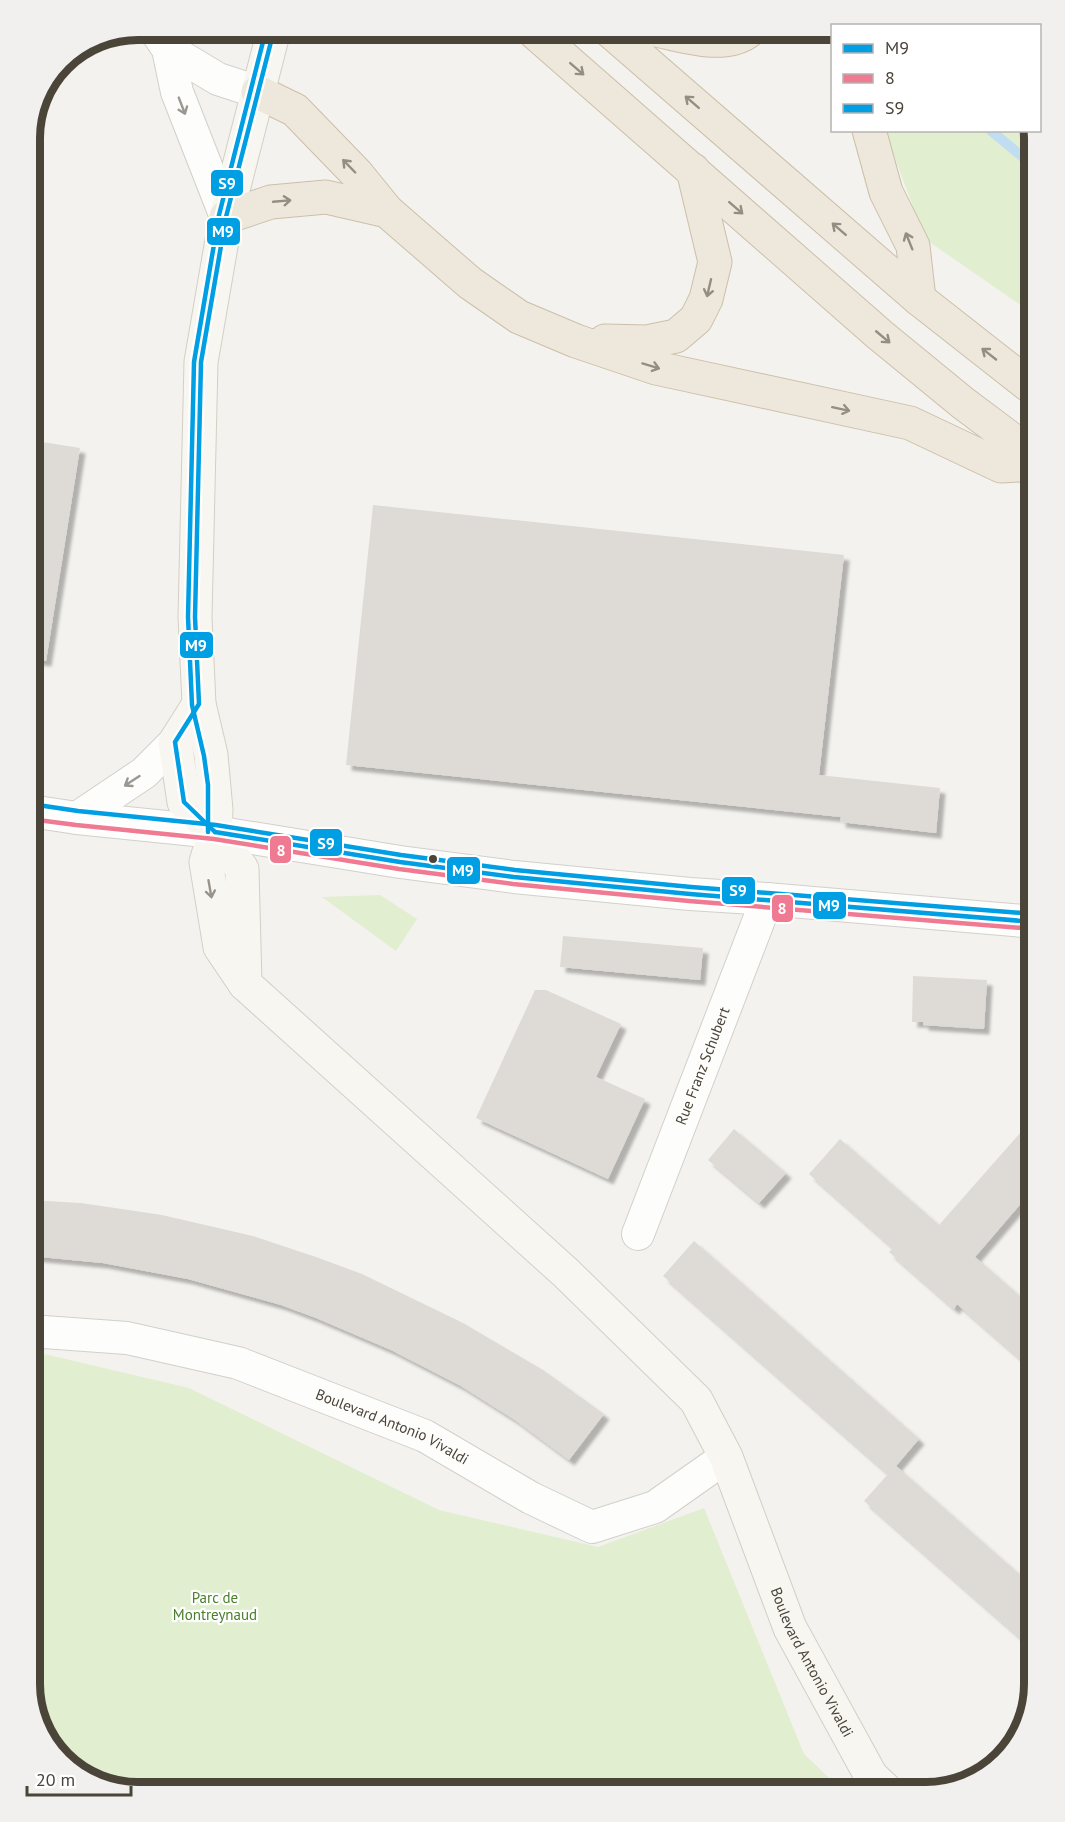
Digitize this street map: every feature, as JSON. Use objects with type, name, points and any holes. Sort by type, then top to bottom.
[{"type":"highway","points":[[544,41],[880,335],[1024,450]]},
{"type":"highway","points":[[621,41],[919,299],[1024,381]]},
{"type":"highway","points":[[258,92],[295,110],[357,174],[387,211],[480,290],[519,317],[656,368],[910,423],[1001,466],[1024,465]]},
{"type":"highway","points":[[870,132],[886,192],[913,246],[919,299]]},
{"type":"highway","points":[[576,340],[647,342],[676,336],[696,319],[706,298],[715,262],[693,170]]},
{"type":"highway","points":[[226,217],[271,202],[326,197],[387,211]]},
{"type":"street","points":[[162,40],[177,92],[226,217]]},
{"type":"street","points":[[163,40],[218,79],[258,92]]},
{"type":"street","points":[[215,832],[215,784],[199,704],[195,617],[201,362],[226,217],[271,40]]},
{"type":"street","points":[[77,818],[144,773],[175,742],[199,704]]},
{"type":"street","name":"Boulevard Antonio Vivaldi","points":[[175,742],[184,802],[215,832],[242,869],[245,984],[566,1272],[696,1400],[726,1457],[790,1628],[871,1776],[877,1782]]},
{"type":"street","points":[[41,813],[215,832],[494,874],[690,894],[1024,921]]},
{"type":"street","name":"Rue Franz Schubert","points":[[638,1234],[767,899]]},
{"type":"street","name":"Boulevard Antonio Vivaldi","points":[[40,1332],[127,1338],[238,1363],[425,1436],[531,1498],[592,1527],[655,1507],[726,1457]]},
{"type":"green space","points":[[885,132],[1024,132],[1024,307],[925,239]]},
{"type":"green space","points":[[380,895],[417,919],[396,951],[322,897]]},
{"type":"green space","name":"Parc de Montreynaud","points":[[40,1353],[189,1388],[439,1510],[598,1547],[704,1508],[804,1754],[833,1782],[132,1781],[120,1780],[95,1771],[74,1757],[57,1738],[44,1709],[41,1696]]},
{"type":"building","points":[[41,442],[80,448],[46,661],[41,660]]},
{"type":"building","points":[[373,505],[844,555],[819,775],[940,788],[936,833],[840,822],[841,817],[346,765]]},
{"type":"building","points":[[563,936],[703,948],[700,980],[560,967]]},
{"type":"building","points":[[913,976],[987,980],[984,1029],[923,1025],[923,1022],[912,1022]]},
{"type":"building","points":[[535,990],[546,990],[621,1024],[596,1077],[645,1099],[608,1179],[476,1118]]},
{"type":"building","points":[[1024,1128],[1024,1200],[975,1257],[1024,1299],[1024,1362],[957,1304],[954,1309],[889,1252],[893,1248],[809,1174],[840,1139],[939,1225]]},
{"type":"building","points":[[734,1129],[786,1173],[759,1203],[708,1160]]},
{"type":"building","points":[[40,1201],[81,1203],[162,1215],[253,1236],[362,1274],[463,1323],[543,1370],[604,1414],[569,1460],[515,1420],[461,1386],[391,1350],[316,1318],[281,1305],[188,1279],[103,1263],[40,1257]]},
{"type":"building","points":[[694,1241],[919,1439],[896,1466],[1024,1578],[1024,1641],[864,1501],[888,1474],[663,1276]]},
{"type":"waterway","points":[[992,132],[1024,158]]},
{"type":"transit line","name":"S9","points":[[208,832],[208,785],[192,705],[188,617],[194,362],[219,215],[263,40]]},
{"type":"transit line","name":"M9","points":[[215,832],[184,802],[175,742],[199,704],[195,617],[201,362],[226,217],[271,40]]},
{"type":"transit line","name":"S9","points":[[41,805],[216,825],[401,855],[515,870],[691,887],[1024,913]]},
{"type":"transit line","name":"8","points":[[41,820],[214,839],[399,869],[513,884],[1024,928]]},
{"type":"transit line","name":"M9","points":[[215,832],[400,862],[514,877],[1024,921]]}]
